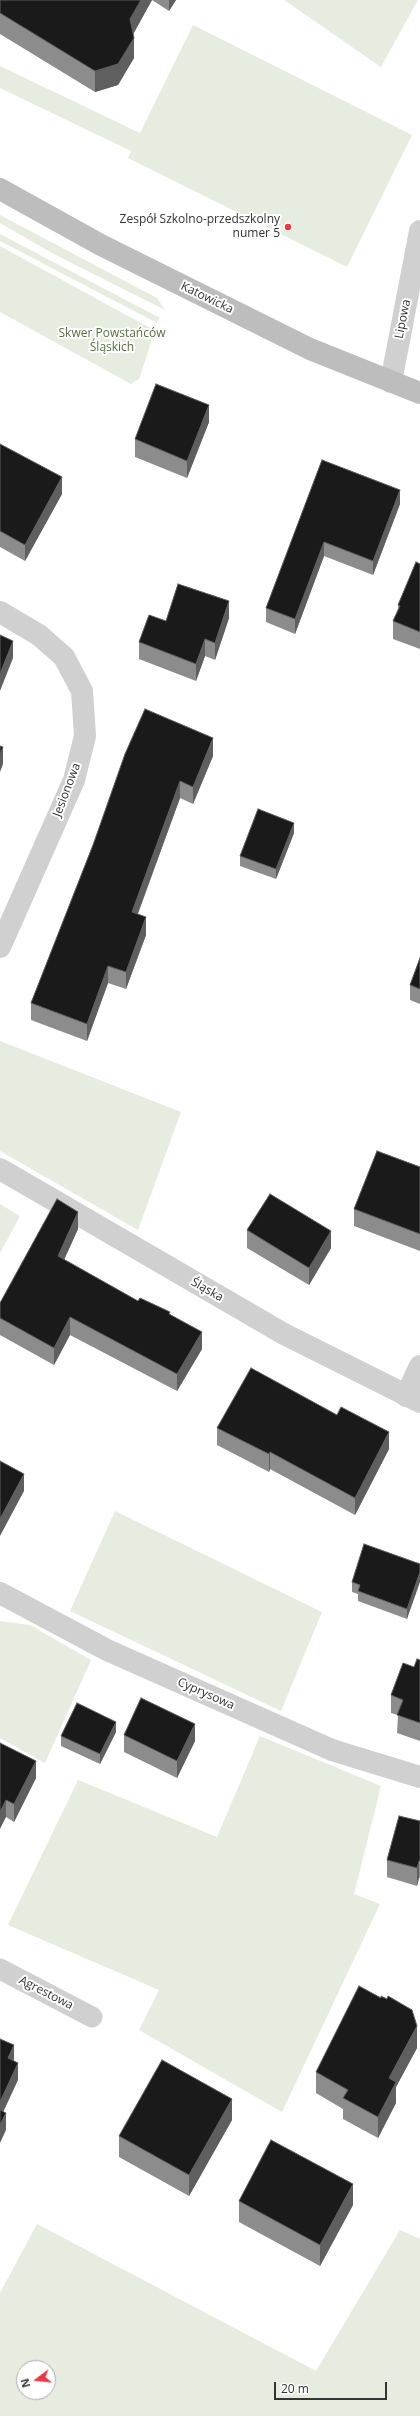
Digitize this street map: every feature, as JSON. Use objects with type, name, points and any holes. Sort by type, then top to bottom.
[{"type":"main road","name":"Katowicka","points":[[0,188],[136,263],[310,349],[420,394]]},
{"type":"street","name":"Lipowa","points":[[391,382],[420,231]]},
{"type":"street","name":"Jesionowa","points":[[0,612],[39,635],[64,656],[82,691],[85,736],[74,780],[0,947]]},
{"type":"street","name":"Śląska","points":[[0,1169],[284,1334],[413,1399]]},
{"type":"street","points":[[413,1399],[420,1366]]},
{"type":"street","name":"Cyprysowa","points":[[0,1593],[107,1650],[325,1746],[420,1778]]},
{"type":"lane","name":"Agrestowa","points":[[0,1969],[92,2017]]},
{"type":"green space","points":[[284,0],[418,0],[381,67]]},
{"type":"green space","points":[[193,25],[412,135],[347,267],[128,158],[131,151],[0,88],[0,66],[140,133]]},
{"type":"green space","points":[[0,215],[157,298],[165,310],[52,253],[0,223]]},
{"type":"green space","points":[[0,234],[160,318],[157,323],[0,241]]},
{"type":"green space","name":"Skwer Powstańców Śląskich","points":[[0,246],[150,328],[153,336],[139,379],[131,384],[0,312]]},
{"type":"green space","points":[[0,1041],[181,1112],[138,1230],[0,1151]]},
{"type":"green space","points":[[0,1204],[20,1216],[0,1253]]},
{"type":"green space","points":[[115,1511],[322,1612],[281,1711],[70,1611]]},
{"type":"green space","points":[[0,1621],[30,1625],[91,1660],[45,1763],[0,1738]]},
{"type":"green space","points":[[260,1736],[381,1786],[354,1894],[380,1904],[282,2112],[139,2030],[159,1990],[8,1925],[78,1780],[217,1837]]},
{"type":"green space","points":[[37,2224],[316,2371],[400,2230],[420,2239],[420,2416],[0,2416],[0,2293]]},
{"type":"building","points":[[0,0],[141,0],[130,19],[134,38],[118,64],[95,71],[0,13]]},
{"type":"building","points":[[156,384],[209,405],[187,461],[135,439]]},
{"type":"building","points":[[0,444],[62,477],[25,545],[0,531]]},
{"type":"building","points":[[322,460],[400,490],[373,561],[324,542],[295,619],[266,608]]},
{"type":"building","points":[[416,562],[420,564],[420,632],[393,621]]},
{"type":"building","points":[[178,584],[229,601],[215,643],[205,639],[196,664],[139,642],[149,615],[166,621]]},
{"type":"building","points":[[0,635],[13,641],[0,674]]},
{"type":"building","points":[[145,709],[213,738],[193,787],[180,781],[132,912],[146,917],[126,972],[108,966],[87,1024],[31,1003],[93,845],[125,754]]},
{"type":"building","points":[[0,746],[3,747],[0,755]]},
{"type":"building","points":[[258,809],[294,823],[276,869],[240,856]]},
{"type":"building","points":[[420,958],[420,989],[410,985]]},
{"type":"building","points":[[377,1151],[420,1167],[420,1234],[354,1209]]},
{"type":"building","points":[[270,1194],[331,1231],[309,1268],[247,1230]]},
{"type":"building","points":[[57,1199],[78,1212],[58,1256],[138,1301],[140,1298],[170,1312],[169,1314],[202,1332],[177,1374],[70,1317],[54,1348],[0,1318],[0,1303]]},
{"type":"building","points":[[251,1368],[337,1415],[341,1407],[389,1432],[355,1498],[270,1452],[269,1454],[217,1428]]},
{"type":"building","points":[[0,1461],[24,1474],[0,1519]]},
{"type":"building","points":[[364,1544],[420,1564],[420,1572],[407,1609],[358,1591],[360,1585],[352,1582]]},
{"type":"building","points":[[417,1659],[420,1660],[420,1723],[397,1715],[403,1700],[391,1695],[403,1663],[414,1667]]},
{"type":"building","points":[[141,1698],[195,1724],[177,1761],[124,1735]]},
{"type":"building","points":[[77,1703],[116,1722],[100,1754],[61,1736]]},
{"type":"building","points":[[0,1743],[36,1761],[14,1804],[6,1800],[0,1812]]},
{"type":"building","points":[[399,1816],[420,1821],[420,1861],[417,1868],[387,1860]]},
{"type":"building","points":[[359,1986],[381,1998],[381,1996],[387,1999],[388,1996],[412,2010],[417,2026],[389,2078],[396,2082],[378,2117],[343,2098],[348,2090],[316,2072]]},
{"type":"building","points":[[0,2039],[14,2045],[8,2058],[18,2063],[0,2102]]},
{"type":"building","points":[[162,2060],[232,2099],[189,2175],[119,2136]]},
{"type":"building","points":[[0,2110],[6,2113],[0,2125]]},
{"type":"building","points":[[271,2140],[353,2184],[320,2245],[239,2201]]},
{"type":"place","name":"Zespół Szkolno-przedszkolny numer 5","points":[[288,227]]}]
